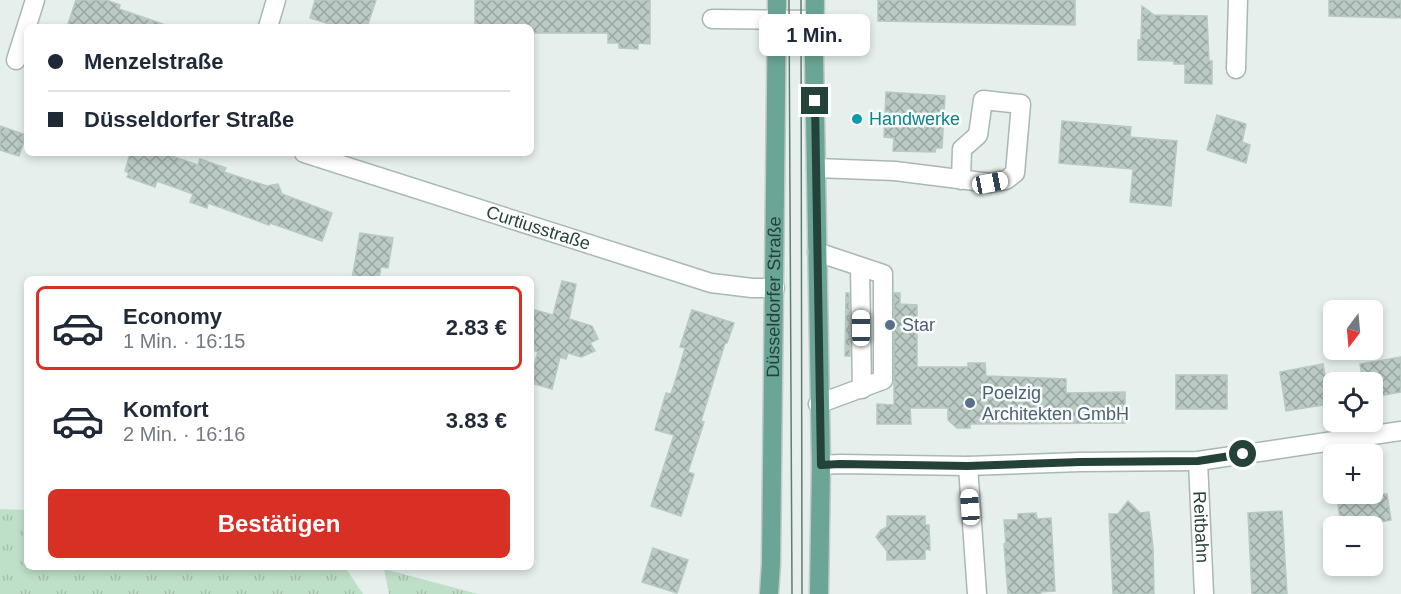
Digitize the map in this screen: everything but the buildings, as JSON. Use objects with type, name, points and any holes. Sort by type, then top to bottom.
[{"type":"main road","name":"Düsseldorfer Straße","points":[[769,594],[775,288],[777,0]]},
{"type":"main road","points":[[815,0],[818,405],[821,465],[819,594]]},
{"type":"street","points":[[27,24],[36,0]]},
{"type":"street","points":[[269,24],[276,0]]},
{"type":"street","points":[[1236,69],[1238,0]]},
{"type":"street","points":[[712,19],[815,20]]},
{"type":"street","points":[[14,59],[24,32]]},
{"type":"street","points":[[816,168],[895,171],[961,180],[990,183],[1006,180],[1015,173],[1021,104],[983,100],[978,135],[962,149],[961,180]]},
{"type":"street","name":"Curtiusstraße","points":[[313,156],[711,283],[775,288]]},
{"type":"street","points":[[817,252],[860,267],[862,389],[818,405]]},
{"type":"street","points":[[821,465],[968,466],[1198,461],[1401,431]]},
{"type":"street","name":"Reitbahn","points":[[1198,461],[1204,594]]},
{"type":"street","points":[[968,466],[977,594]]},
{"type":"green space","points":[[0,509],[24,510],[24,570],[347,570],[363,594],[0,594]]},
{"type":"green space","points":[[384,570],[478,594],[389,594]]},
{"type":"tram line","points":[[789,0],[792,594]]},
{"type":"tram line","points":[[801,0],[802,594]]},
{"type":"place","name":"Handwerke","points":[[857,119]]},
{"type":"place","name":"Star","points":[[890,325]]},
{"type":"place","name":"Poelzig Architekten GmbH","points":[[970,403]]},
{"type":"route","points":[[815,101],[818,405],[821,465],[968,466],[1198,461],[1243,454]]}]
